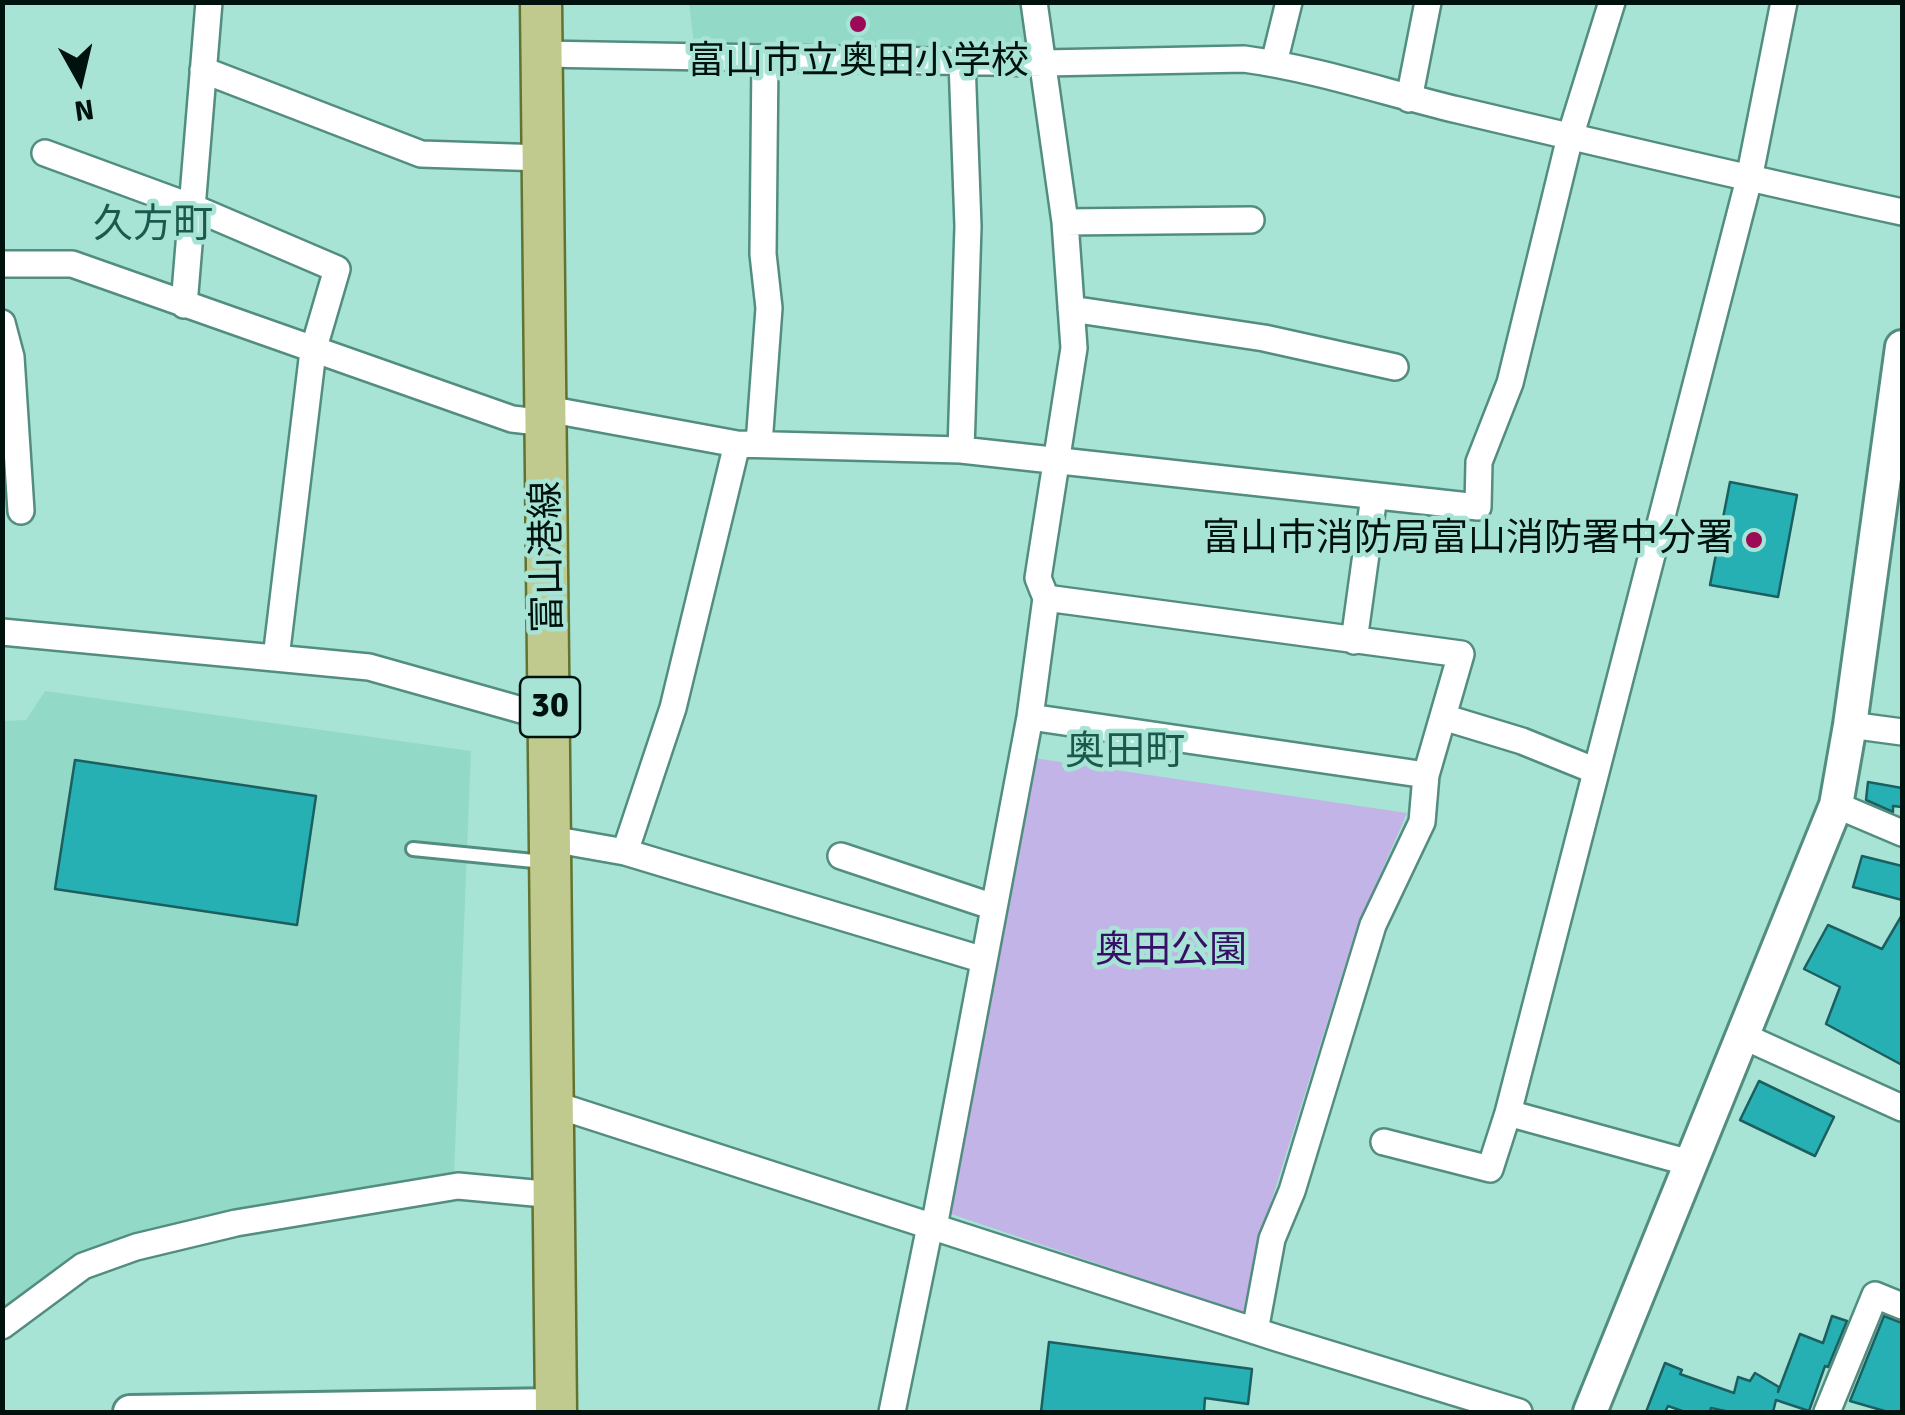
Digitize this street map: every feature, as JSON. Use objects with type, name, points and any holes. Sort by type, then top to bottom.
[{"type":"main road","name":"富山港線","points":[[541,2],[556,1409]]},
{"type":"street","points":[[184,305],[209,2]]},
{"type":"street","points":[[892,1412],[932,1227],[1030,718],[1046,598],[1038,578],[1074,348],[1066,222],[1034,2]]},
{"type":"street","points":[[1274,63],[1289,2]]},
{"type":"street","points":[[1409,98],[1428,2]]},
{"type":"street","points":[[2,264],[72,264],[512,420],[547,416],[748,444],[961,450],[1478,508],[1478,462],[1510,382],[1570,137],[1612,2]]},
{"type":"street","points":[[1384,1142],[1490,1169],[1508,1113],[1749,179],[1784,2]]},
{"type":"street","points":[[541,54],[1044,63],[1244,59],[1902,212]]},
{"type":"street","points":[[625,852],[673,708],[748,444],[769,308],[764,254],[765,58]]},
{"type":"street","points":[[961,450],[968,226],[962,61]]},
{"type":"street","points":[[203,70],[421,154],[543,158]]},
{"type":"street","points":[[45,154],[192,207],[337,268],[313,351],[276,658]]},
{"type":"street","points":[[1066,222],[1251,220]]},
{"type":"street","points":[[1071,309],[1264,338],[1396,367]]},
{"type":"street","points":[[2,324],[11,358],[21,511]]},
{"type":"street","points":[[1590,1412],[1836,805],[1894,461],[1902,347]]},
{"type":"street","points":[[1354,641],[1374,496]]},
{"type":"street","points":[[1046,598],[1461,654],[1426,775],[1422,822],[1373,924],[1292,1191],[1272,1240],[1255,1331]]},
{"type":"street","points":[[2,632],[369,667],[550,718]]},
{"type":"street","points":[[1442,717],[1522,741],[1596,770]]},
{"type":"street","points":[[1030,718],[1426,775]]},
{"type":"street","points":[[1850,725],[1902,732]]},
{"type":"street","points":[[1836,805],[1902,833]]},
{"type":"street","points":[[551,851],[625,852],[984,960]]},
{"type":"street","points":[[841,856],[994,907]]},
{"type":"street","points":[[1743,1036],[1902,1108]]},
{"type":"street","points":[[553,1104],[1255,1331],[1519,1412]]},
{"type":"street","points":[[1508,1113],[1690,1162]]},
{"type":"street","points":[[2,1326],[83,1266],[136,1247],[236,1223],[458,1186],[555,1195]]},
{"type":"street","points":[[1836,1410],[1875,1295],[1902,1306]]},
{"type":"street","points":[[130,1412],[556,1409]]},
{"type":"lane","points":[[413,848],[551,851]]},
{"type":"shaded area","name":"富山市立奥田小学校","points":[[689,3],[1021,3],[1028,50],[694,45]]},
{"type":"shaded area","points":[[45,691],[471,751],[454,1175],[237,1211],[3,1312],[2,721],[26,720]]},
{"type":"green space","name":"奥田公園","points":[[1034,758],[1407,813],[1356,930],[1258,1244],[1243,1313],[951,1214]]},
{"type":"building","name":"富山市消防局富山消防署中分署","points":[[1730,482],[1797,495],[1778,597],[1710,585]]},
{"type":"building","points":[[75,760],[316,796],[297,925],[55,889]]},
{"type":"building","points":[[1868,782],[1902,788],[1902,807],[1893,806],[1893,812],[1866,800]]},
{"type":"building","points":[[1862,856],[1902,866],[1902,900],[1853,887]]},
{"type":"building","points":[[1902,915],[1902,1065],[1826,1024],[1840,987],[1804,969],[1828,925],[1882,949]]},
{"type":"building","points":[[1759,1081],[1834,1117],[1815,1156],[1740,1120]]},
{"type":"building","points":[[1832,1316],[1847,1321],[1809,1411],[1776,1400],[1773,1412],[1711,1408],[1710,1412],[1685,1412],[1668,1406],[1665,1412],[1646,1412],[1665,1363],[1682,1370],[1680,1374],[1734,1393],[1738,1377],[1750,1381],[1755,1373],[1779,1387],[1778,1392],[1800,1334],[1823,1343]]},
{"type":"building","points":[[1884,1316],[1902,1323],[1902,1412],[1850,1401]]},
{"type":"building","points":[[1049,1342],[1252,1369],[1248,1404],[1205,1398],[1204,1412],[1041,1412]]},
{"type":"place","name":"富山市立奥田小学校","points":[[858,24]]},
{"type":"place","name":"富山市消防局富山消防署中分署","points":[[1754,540]]},
{"type":"district","name":"久方町","points":[[153,226]]},
{"type":"district","name":"奥田町","points":[[1125,753]]}]
